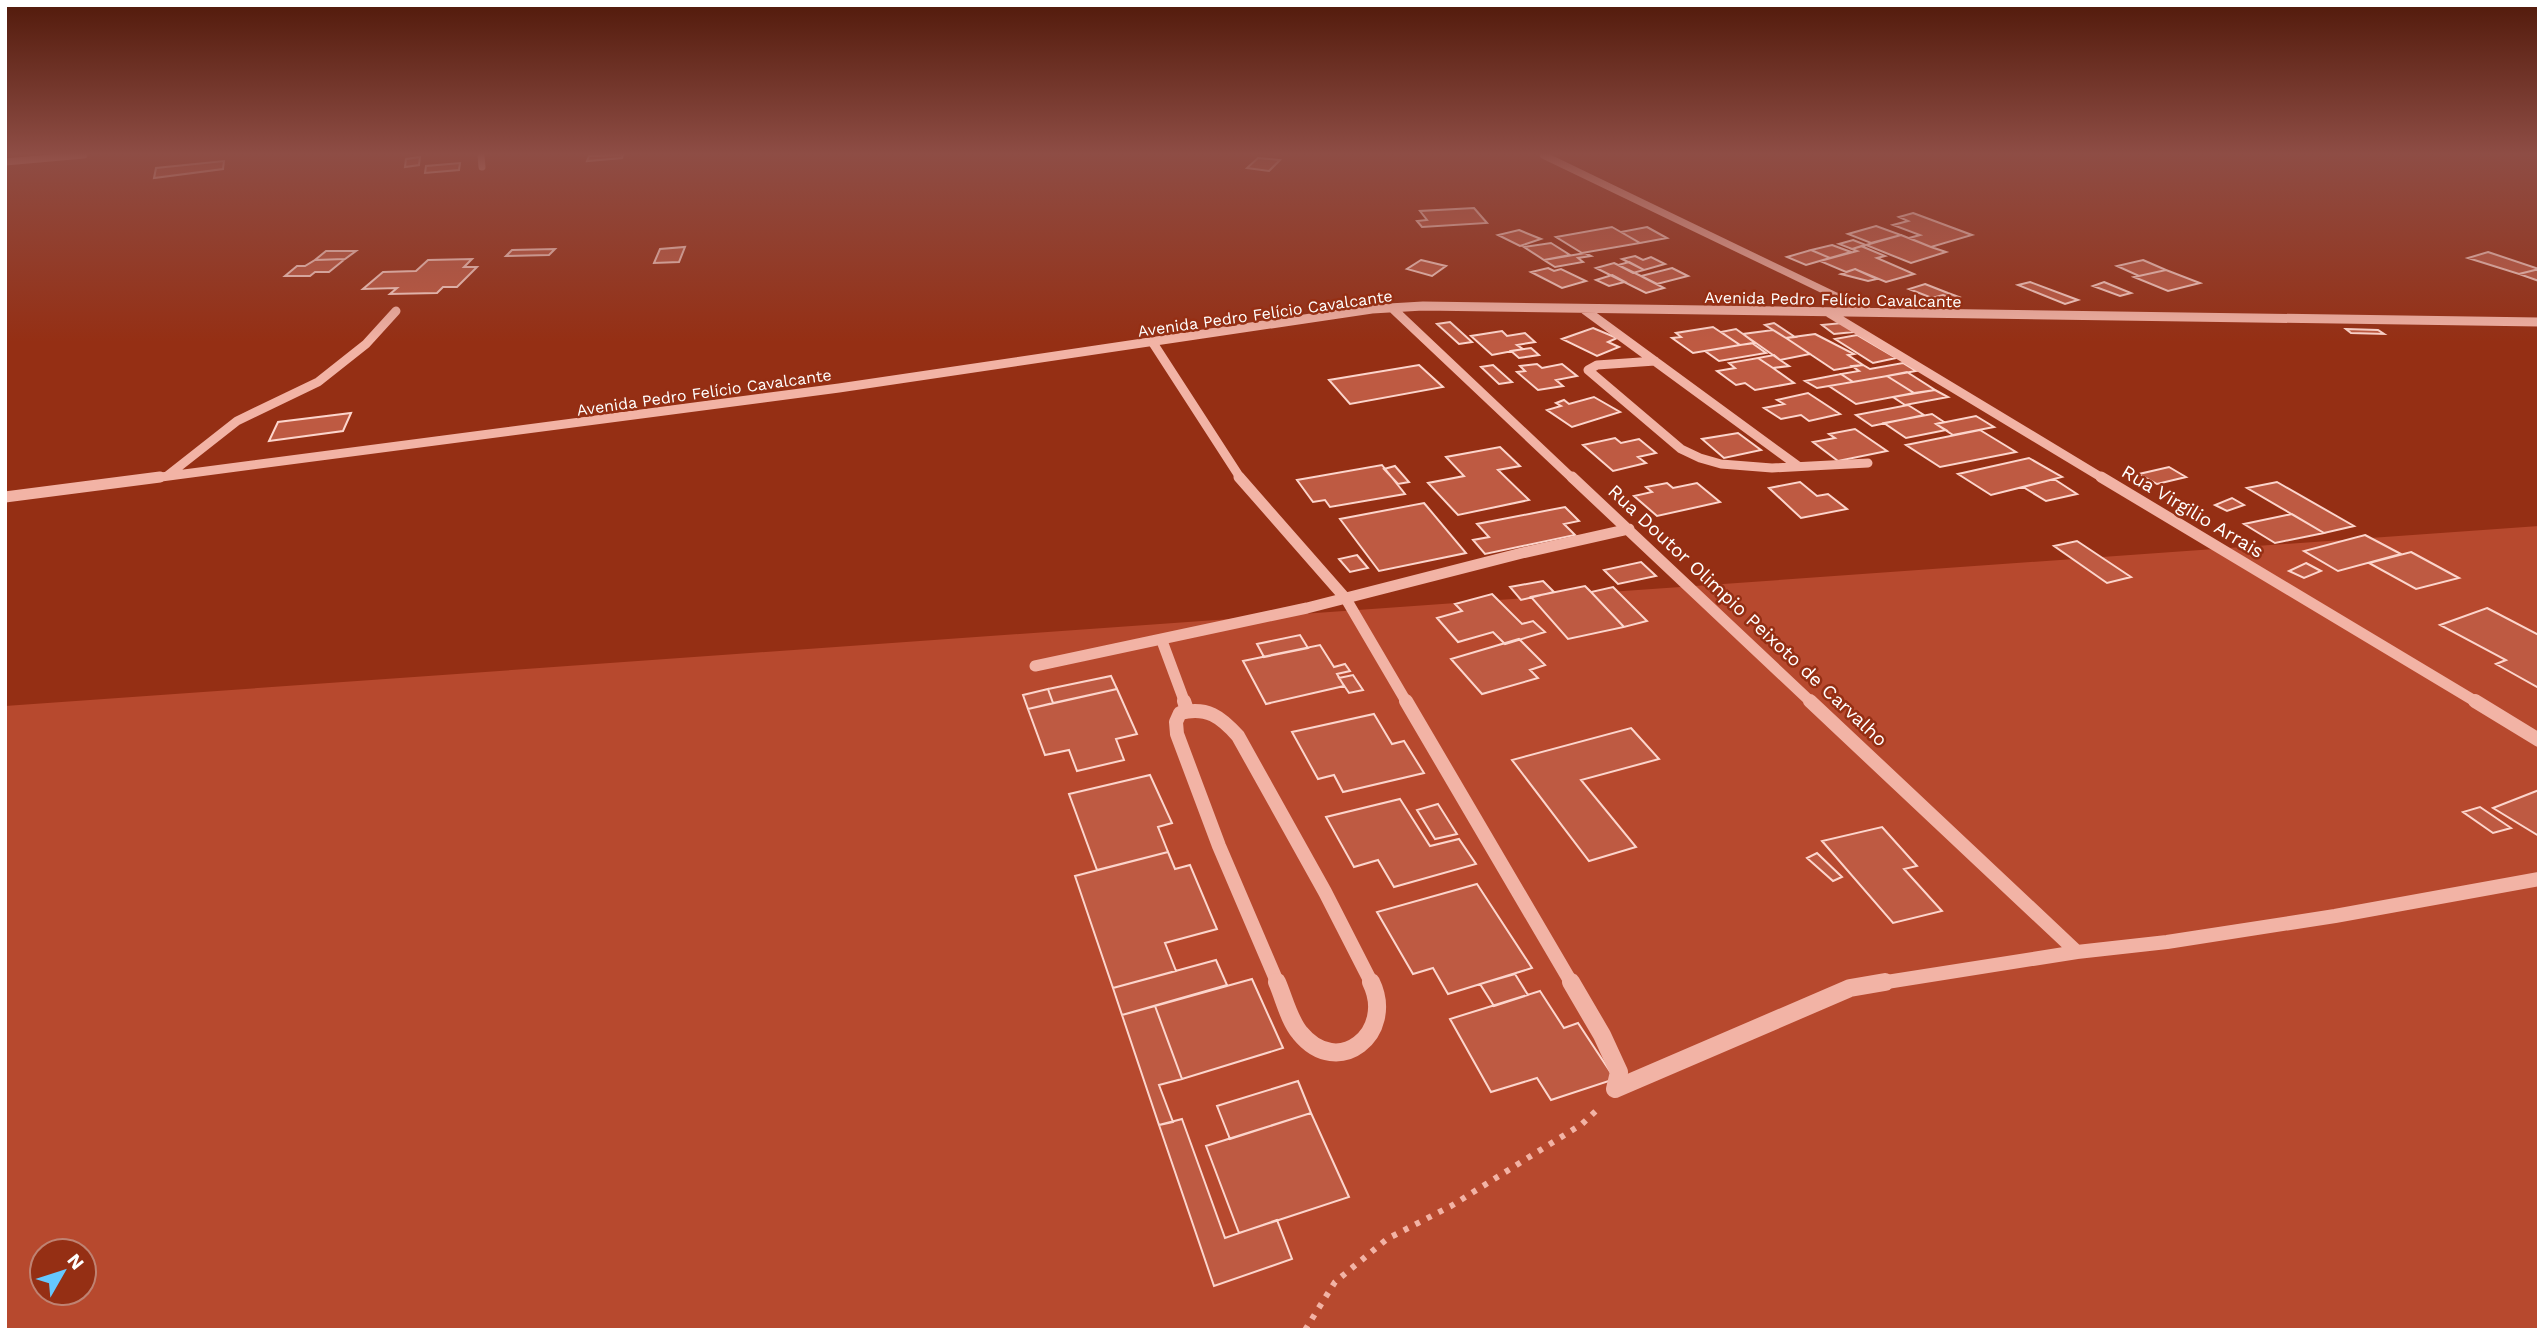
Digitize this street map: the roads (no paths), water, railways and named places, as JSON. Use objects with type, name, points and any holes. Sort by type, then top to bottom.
[{"type":"street","points":[[1673,217],[1874,314]]},
{"type":"street","name":"Avenida Pedro Felício Cavalcante","points":[[5,497],[839,388],[1392,308],[1423,306],[2539,322]]},
{"type":"street","name":"Rua Doutor Olimpio Peixoto de Carvalho","points":[[1392,308],[2077,952]]},
{"type":"street","points":[[1585,310],[1798,466]]},
{"type":"street","points":[[167,476],[237,421],[318,382],[366,344],[396,311]]},
{"type":"street","name":"Rua Virgilio Arrais","points":[[1829,313],[2539,740]]},
{"type":"street","points":[[1153,343],[1236,472],[1346,598],[1602,1035],[1619,1072],[1615,1089],[1850,988],[2077,952],[2167,942],[2335,916],[2539,878]]},
{"type":"street","points":[[1655,361],[1597,365],[1588,370],[1681,449],[1698,459],[1721,466],[1868,463]]},
{"type":"street","points":[[1035,666],[1346,598],[1546,545],[1629,529]]},
{"type":"street","points":[[1162,640],[1187,710]]},
{"type":"street","points":[[1187,710],[1211,712],[1232,727],[1325,892],[1374,989],[1378,1015],[1372,1032],[1360,1044],[1345,1052],[1329,1053],[1314,1047],[1298,1031],[1292,1019],[1219,846],[1180,743],[1177,719],[1187,710]]}]
